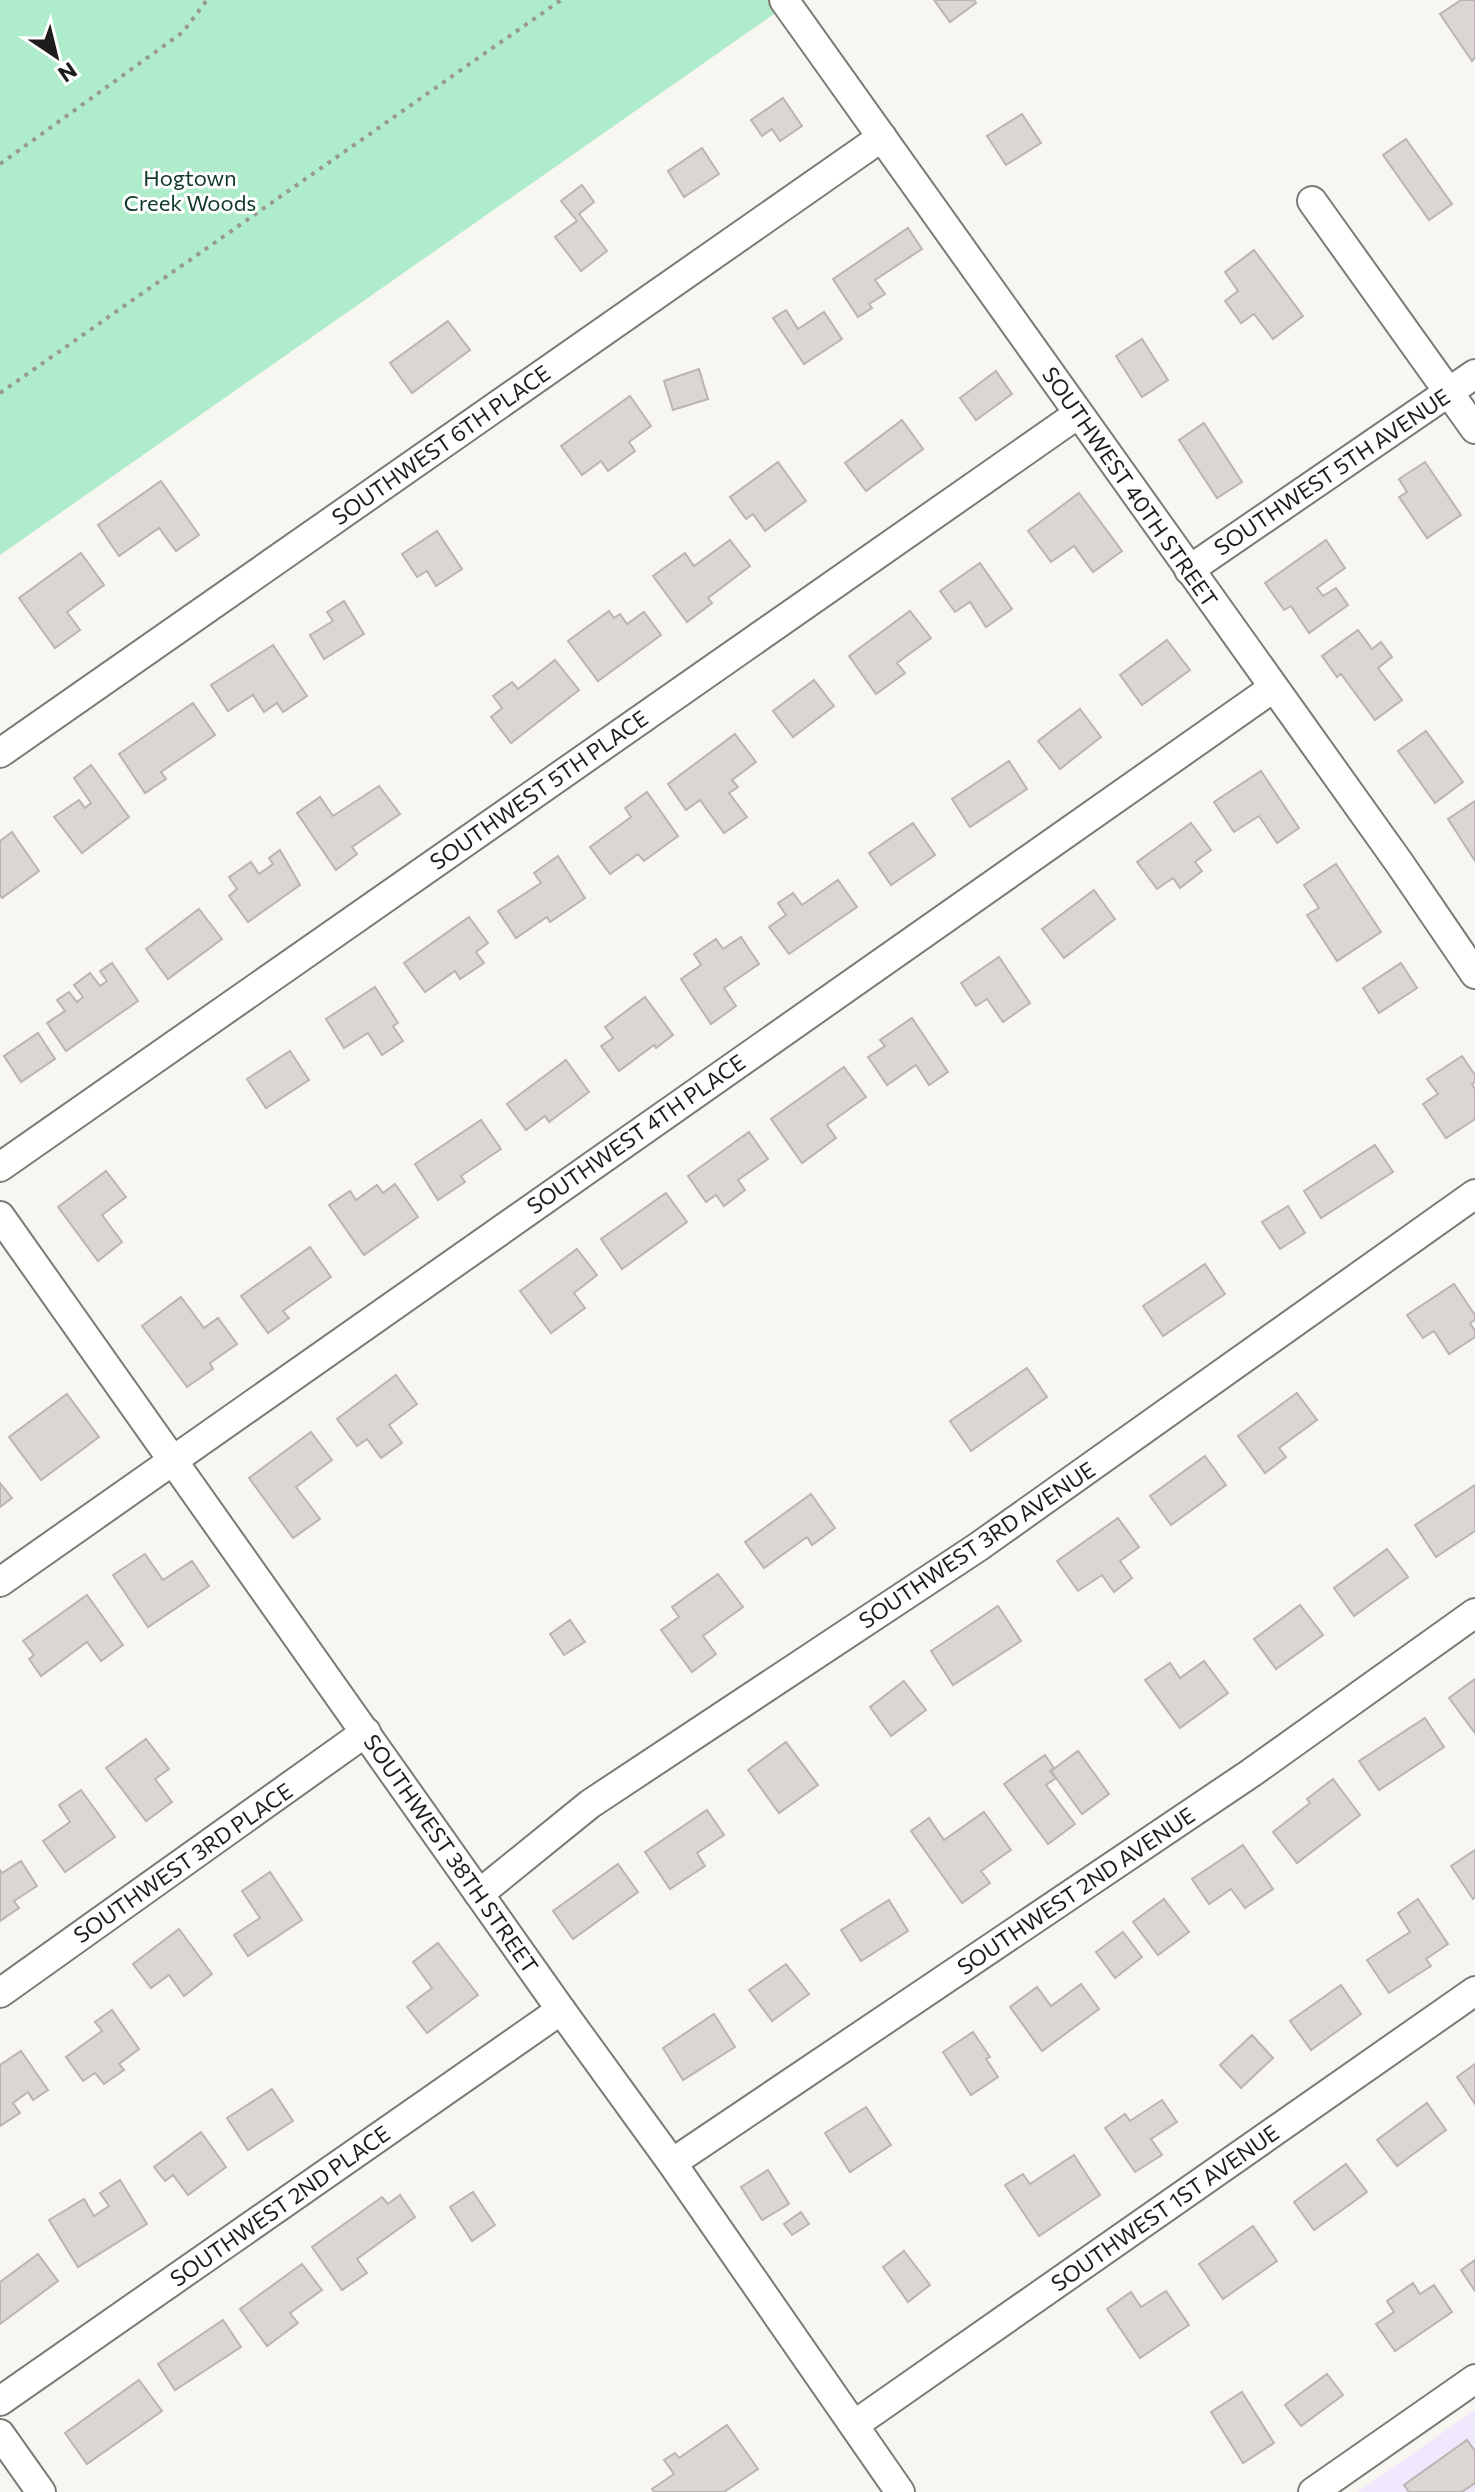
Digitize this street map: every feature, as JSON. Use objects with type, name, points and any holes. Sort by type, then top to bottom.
[{"type":"street","name":"SOUTHWEST 40TH STREET","points":[[784,0],[1400,864],[1475,974]]},
{"type":"street","name":"SOUTHWEST 6TH PLACE","points":[[0,753],[882,137]]},
{"type":"street","points":[[1312,201],[1475,429]]},
{"type":"street","name":"SOUTHWEST 5TH AVENUE","points":[[1189,570],[1475,374]]},
{"type":"street","name":"SOUTHWEST 5TH PLACE","points":[[0,1167],[1078,414]]},
{"type":"street","name":"SOUTHWEST 4TH PLACE","points":[[0,1582],[1273,688]]},
{"type":"street","name":"SOUTHWEST 3RD AVENUE","points":[[479,1894],[590,1804],[978,1547],[1475,1194]]},
{"type":"street","name":"SOUTHWEST 38TH STREET","points":[[0,1216],[672,2163],[900,2492]]},
{"type":"street","name":"SOUTHWEST 2ND AVENUE","points":[[672,2163],[1251,1773],[1475,1613]]},
{"type":"street","name":"SOUTHWEST 3RD PLACE","points":[[0,1993],[366,1732]]},
{"type":"street","name":"SOUTHWEST 1ST AVENUE","points":[[854,2425],[1475,1991]]},
{"type":"street","name":"SOUTHWEST 2ND PLACE","points":[[0,2401],[561,2010]]},
{"type":"street","points":[[1313,2492],[1475,2379]]},
{"type":"street","points":[[0,2434],[41,2492]]},
{"type":"path","points":[[0,164],[183,32],[207,0]]},
{"type":"path","points":[[0,393],[561,0]]},
{"type":"shaded area","points":[[1475,2410],[1475,2492],[1358,2492]]},
{"type":"green space","name":"Hogtown Creek Woods","points":[[0,0],[794,0],[0,555]]},
{"type":"building","points":[[934,0],[974,0],[976,3],[950,22]]},
{"type":"building","points":[[1461,0],[1475,0],[1475,58],[1472,61],[1440,14]]},
{"type":"building","points":[[783,98],[802,126],[780,141],[772,129],[762,136],[751,120]]},
{"type":"building","points":[[1022,114],[1041,143],[1006,165],[987,136]]},
{"type":"building","points":[[1406,139],[1452,204],[1429,220],[1383,155]]},
{"type":"building","points":[[702,148],[719,174],[684,197],[668,171]]},
{"type":"building","points":[[582,185],[594,202],[579,214],[607,251],[581,271],[555,237],[577,221],[561,201]]},
{"type":"building","points":[[908,228],[922,249],[875,280],[885,294],[869,304],[872,308],[858,317],[833,279]]},
{"type":"building","points":[[1254,250],[1303,316],[1273,339],[1254,314],[1241,323],[1225,301],[1238,291],[1225,272]]},
{"type":"building","points":[[786,310],[798,329],[824,312],[842,339],[804,364],[773,318]]},
{"type":"building","points":[[448,321],[470,350],[412,393],[390,363]]},
{"type":"building","points":[[1142,339],[1168,380],[1142,397],[1116,356]]},
{"type":"building","points":[[699,369],[708,399],[673,410],[664,381]]},
{"type":"building","points":[[996,371],[1012,394],[976,420],[960,398]]},
{"type":"building","points":[[630,396],[651,426],[629,442],[635,451],[608,471],[601,461],[582,475],[561,446]]},
{"type":"building","points":[[902,420],[923,449],[866,491],[845,463]]},
{"type":"building","points":[[1204,423],[1242,482],[1217,498],[1179,440]]},
{"type":"building","points":[[778,462],[806,501],[765,531],[753,514],[746,519],[730,497]]},
{"type":"building","points":[[1425,462],[1461,515],[1427,538],[1399,497],[1407,492],[1399,479]]},
{"type":"building","points":[[161,481],[199,535],[176,551],[159,528],[119,556],[98,525]]},
{"type":"building","points":[[1079,493],[1122,551],[1093,572],[1074,546],[1051,562],[1028,531]]},
{"type":"building","points":[[437,531],[462,569],[436,586],[427,571],[417,577],[402,554]]},
{"type":"building","points":[[730,540],[750,566],[708,598],[712,603],[687,622],[653,576],[685,553],[694,566]]},
{"type":"building","points":[[1326,540],[1345,568],[1317,588],[1323,596],[1336,588],[1348,605],[1309,633],[1291,606],[1284,610],[1265,583]]},
{"type":"building","points":[[81,553],[104,585],[67,612],[80,630],[55,648],[19,598]]},
{"type":"building","points":[[980,563],[1012,609],[986,627],[970,602],[955,612],[940,591]]},
{"type":"building","points":[[344,601],[364,634],[324,659],[310,635],[333,621],[327,612]]},
{"type":"building","points":[[609,611],[614,618],[620,614],[627,624],[644,612],[661,635],[598,681],[568,641]]},
{"type":"building","points":[[910,611],[931,638],[897,663],[905,673],[876,694],[849,656]]},
{"type":"building","points":[[1358,630],[1372,649],[1381,642],[1392,657],[1378,668],[1402,700],[1375,720],[1341,674],[1337,677],[1322,656]]},
{"type":"building","points":[[1167,640],[1190,670],[1142,705],[1120,675]]},
{"type":"building","points":[[273,645],[307,696],[283,712],[277,703],[264,712],[253,695],[228,711],[211,685]]},
{"type":"building","points":[[555,660],[579,690],[511,743],[491,717],[502,708],[493,696],[512,682],[518,689]]},
{"type":"building","points":[[814,680],[834,706],[793,737],[773,711]]},
{"type":"building","points":[[193,703],[215,735],[161,772],[166,779],[145,793],[119,754]]},
{"type":"building","points":[[1080,709],[1101,737],[1060,769],[1038,741]]},
{"type":"building","points":[[1426,731],[1463,782],[1435,803],[1398,751]]},
{"type":"building","points":[[735,734],[756,762],[732,780],[738,787],[729,793],[747,817],[724,833],[700,800],[686,810],[668,784]]},
{"type":"building","points":[[1009,761],[1027,789],[970,827],[952,799]]},
{"type":"building","points":[[91,765],[129,817],[82,853],[54,817],[79,800],[85,808],[91,803],[74,778]]},
{"type":"building","points":[[1261,771],[1299,828],[1277,843],[1259,816],[1234,832],[1214,802]]},
{"type":"building","points":[[379,786],[400,814],[352,847],[357,854],[336,870],[297,813],[320,797],[333,816]]},
{"type":"building","points":[[647,792],[678,836],[644,861],[638,854],[610,874],[590,847],[631,817],[625,808]]},
{"type":"building","points":[[1475,801],[1475,861],[1448,819]]},
{"type":"building","points":[[913,823],[935,855],[891,885],[869,853]]},
{"type":"building","points":[[1191,823],[1211,850],[1195,862],[1202,871],[1180,888],[1173,878],[1157,889],[1137,862]]},
{"type":"building","points":[[12,832],[39,871],[2,898],[0,841]]},
{"type":"building","points":[[280,850],[300,885],[248,922],[229,896],[237,889],[229,877],[251,862],[259,874],[273,864],[269,858]]},
{"type":"building","points":[[558,856],[585,898],[550,922],[547,917],[516,938],[498,911],[541,883],[534,873]]},
{"type":"building","points":[[1336,864],[1381,932],[1337,961],[1307,915],[1319,908],[1304,885]]},
{"type":"building","points":[[838,880],[857,907],[789,954],[769,927],[786,915],[778,903],[793,893],[802,905]]},
{"type":"building","points":[[1094,890],[1115,919],[1064,958],[1042,929]]},
{"type":"building","points":[[199,909],[222,939],[168,979],[146,949]]},
{"type":"building","points":[[469,917],[488,943],[476,952],[484,963],[460,979],[455,971],[425,992],[404,963]]},
{"type":"building","points":[[741,937],[759,964],[724,988],[736,1006],[711,1024],[681,979],[701,965],[694,954],[716,939],[723,949]]},
{"type":"building","points":[[999,957],[1030,1003],[1003,1022],[987,999],[976,1006],[961,983]]},
{"type":"building","points":[[112,963],[138,1001],[66,1051],[47,1023],[65,1011],[57,1000],[69,992],[77,1002],[83,997],[74,985],[90,973],[100,986],[107,981],[100,971]]},
{"type":"building","points":[[1401,963],[1417,988],[1379,1013],[1363,988]]},
{"type":"building","points":[[375,987],[398,1023],[393,1026],[403,1041],[382,1055],[368,1033],[344,1048],[326,1019]]},
{"type":"building","points":[[645,997],[673,1035],[619,1071],[601,1046],[613,1038],[605,1027]]},
{"type":"building","points":[[912,1018],[948,1072],[929,1085],[916,1065],[887,1085],[868,1057],[885,1046],[880,1040]]},
{"type":"building","points":[[38,1033],[55,1059],[21,1082],[4,1056]]},
{"type":"building","points":[[290,1051],[309,1080],[266,1108],[247,1079]]},
{"type":"building","points":[[1462,1056],[1475,1075],[1472,1084],[1475,1089],[1475,1119],[1446,1138],[1423,1104],[1438,1094],[1427,1079]]},
{"type":"building","points":[[566,1060],[589,1092],[549,1122],[545,1116],[526,1130],[507,1104]]},
{"type":"building","points":[[844,1067],[866,1097],[827,1125],[836,1138],[802,1163],[771,1119]]},
{"type":"building","points":[[481,1120],[501,1149],[461,1176],[465,1182],[438,1200],[415,1164]]},
{"type":"building","points":[[749,1132],[768,1159],[738,1180],[745,1190],[724,1206],[716,1195],[706,1202],[688,1176]]},
{"type":"building","points":[[1375,1145],[1393,1172],[1321,1218],[1304,1191]]},
{"type":"building","points":[[106,1171],[126,1197],[102,1215],[122,1242],[98,1261],[58,1207]]},
{"type":"building","points":[[395,1184],[418,1217],[364,1255],[329,1205],[350,1191],[356,1200],[377,1185],[383,1193]]},
{"type":"building","points":[[666,1193],[687,1222],[622,1269],[601,1239]]},
{"type":"building","points":[[1288,1206],[1305,1233],[1280,1249],[1262,1222]]},
{"type":"building","points":[[310,1247],[331,1277],[283,1311],[289,1318],[268,1333],[241,1296]]},
{"type":"building","points":[[577,1249],[597,1275],[574,1293],[585,1308],[551,1333],[520,1291]]},
{"type":"building","points":[[1205,1264],[1225,1294],[1163,1336],[1143,1306]]},
{"type":"building","points":[[1454,1284],[1475,1315],[1475,1320],[1470,1323],[1475,1337],[1449,1354],[1434,1331],[1423,1338],[1407,1315]]},
{"type":"building","points":[[181,1297],[204,1328],[218,1318],[237,1344],[210,1363],[213,1369],[187,1387],[142,1326]]},
{"type":"building","points":[[1027,1368],[1047,1397],[971,1451],[950,1421]]},
{"type":"building","points":[[396,1375],[417,1404],[389,1425],[402,1443],[381,1458],[367,1439],[357,1446],[337,1419]]},
{"type":"building","points":[[1297,1393],[1317,1420],[1279,1448],[1286,1457],[1265,1473],[1238,1436]]},
{"type":"building","points":[[67,1394],[99,1437],[41,1480],[9,1437]]},
{"type":"building","points":[[311,1432],[332,1460],[296,1487],[320,1519],[293,1538],[249,1478]]},
{"type":"building","points":[[1205,1456],[1226,1485],[1171,1525],[1150,1496]]},
{"type":"building","points":[[0,1483],[12,1498],[0,1507]]},
{"type":"building","points":[[1475,1485],[1475,1531],[1436,1557],[1415,1525]]},
{"type":"building","points":[[811,1494],[835,1528],[812,1545],[807,1537],[764,1568],[745,1542]]},
{"type":"building","points":[[1118,1518],[1139,1547],[1120,1561],[1132,1578],[1114,1592],[1102,1575],[1078,1591],[1057,1561]]},
{"type":"building","points":[[1387,1549],[1408,1577],[1354,1616],[1334,1588]]},
{"type":"building","points":[[145,1554],[163,1580],[192,1561],[209,1586],[148,1627],[113,1575]]},
{"type":"building","points":[[718,1574],[743,1607],[703,1636],[716,1654],[692,1672],[661,1630],[679,1617],[672,1607]]},
{"type":"building","points":[[87,1595],[123,1645],[101,1661],[87,1642],[41,1676],[29,1659],[34,1655],[23,1641]]},
{"type":"building","points":[[1300,1605],[1323,1635],[1276,1669],[1254,1639]]},
{"type":"building","points":[[998,1606],[1021,1641],[953,1685],[931,1651]]},
{"type":"building","points":[[570,1620],[585,1642],[564,1655],[550,1634]]},
{"type":"building","points":[[1204,1661],[1228,1693],[1180,1728],[1145,1680],[1170,1663],[1180,1678]]},
{"type":"building","points":[[1475,1679],[1475,1733],[1449,1698]]},
{"type":"building","points":[[904,1681],[926,1710],[891,1736],[870,1707]]},
{"type":"building","points":[[1425,1718],[1444,1747],[1379,1790],[1359,1761]]},
{"type":"building","points":[[146,1739],[169,1769],[155,1779],[172,1802],[146,1821],[106,1768]]},
{"type":"building","points":[[786,1742],[818,1785],[779,1813],[748,1770]]},
{"type":"building","points":[[1078,1751],[1109,1794],[1082,1814],[1051,1771]]},
{"type":"building","points":[[1045,1755],[1054,1768],[1050,1771],[1056,1778],[1046,1785],[1075,1824],[1048,1844],[1004,1784]]},
{"type":"building","points":[[1333,1779],[1360,1815],[1297,1863],[1273,1832],[1310,1803],[1307,1799]]},
{"type":"building","points":[[81,1790],[115,1837],[65,1872],[43,1841],[70,1822],[59,1805]]},
{"type":"building","points":[[707,1810],[724,1835],[697,1853],[705,1866],[670,1889],[645,1852]]},
{"type":"building","points":[[984,1812],[1011,1850],[981,1871],[990,1883],[962,1903],[911,1831],[929,1818],[944,1840]]},
{"type":"building","points":[[1243,1845],[1273,1889],[1245,1908],[1231,1889],[1209,1904],[1192,1879]]},
{"type":"building","points":[[1475,1850],[1475,1897],[1473,1899],[1451,1866]]},
{"type":"building","points":[[21,1861],[37,1886],[14,1901],[19,1908],[0,1921],[0,1870],[2,1873]]},
{"type":"building","points":[[618,1864],[638,1892],[573,1939],[553,1911]]},
{"type":"building","points":[[270,1872],[302,1920],[248,1956],[234,1935],[260,1918],[242,1891]]},
{"type":"building","points":[[1164,1899],[1189,1932],[1158,1955],[1133,1922]]},
{"type":"building","points":[[1418,1899],[1448,1944],[1426,1959],[1431,1966],[1389,1993],[1367,1960],[1410,1932],[1398,1913]]},
{"type":"building","points":[[889,1900],[908,1931],[861,1961],[841,1930]]},
{"type":"building","points":[[179,1929],[212,1974],[184,1996],[169,1975],[151,1988],[133,1964]]},
{"type":"building","points":[[1123,1932],[1142,1957],[1115,1978],[1096,1952]]},
{"type":"building","points":[[438,1943],[478,1995],[427,2033],[407,2007],[432,1988],[413,1962]]},
{"type":"building","points":[[786,1964],[809,1994],[772,2021],[749,1990]]},
{"type":"building","points":[[1081,1984],[1099,2009],[1042,2051],[1010,2007],[1037,1987],[1051,2006]]},
{"type":"building","points":[[1341,1985],[1361,2014],[1311,2050],[1290,2021]]},
{"type":"building","points":[[112,2010],[139,2049],[119,2064],[124,2070],[104,2084],[95,2073],[83,2081],[66,2057],[102,2031],[95,2022]]},
{"type":"building","points":[[714,2014],[735,2047],[683,2080],[663,2048]]},
{"type":"building","points":[[973,2032],[990,2057],[986,2059],[998,2077],[971,2095],[943,2052]]},
{"type":"building","points":[[1252,2035],[1273,2058],[1241,2088],[1220,2065]]},
{"type":"building","points":[[21,2051],[48,2090],[33,2100],[28,2092],[13,2103],[20,2113],[0,2126],[0,2065]]},
{"type":"building","points":[[1475,2064],[1475,2104],[1457,2077]]},
{"type":"building","points":[[272,2089],[293,2121],[248,2150],[227,2118]]},
{"type":"building","points":[[1162,2100],[1177,2122],[1151,2139],[1162,2155],[1135,2172],[1105,2128],[1125,2114],[1130,2121]]},
{"type":"building","points":[[1427,2103],[1446,2130],[1397,2166],[1377,2140]]},
{"type":"building","points":[[866,2107],[891,2145],[850,2172],[825,2133]]},
{"type":"building","points":[[201,2132],[226,2167],[188,2195],[173,2175],[165,2181],[154,2167]]},
{"type":"building","points":[[1074,2155],[1100,2195],[1039,2236],[1005,2185],[1023,2174],[1030,2184]]},
{"type":"building","points":[[1346,2164],[1367,2192],[1314,2230],[1294,2202]]},
{"type":"building","points":[[768,2170],[789,2204],[762,2220],[741,2187]]},
{"type":"building","points":[[120,2180],[147,2224],[78,2267],[49,2220],[84,2199],[94,2216],[109,2206],[100,2193]]},
{"type":"building","points":[[473,2192],[495,2225],[472,2241],[450,2207]]},
{"type":"building","points":[[400,2195],[415,2217],[357,2259],[367,2273],[342,2290],[312,2247],[382,2197],[388,2204]]},
{"type":"building","points":[[801,2212],[809,2224],[792,2235],[784,2224]]},
{"type":"building","points":[[1253,2226],[1277,2261],[1223,2299],[1199,2264]]},
{"type":"building","points":[[904,2251],[930,2285],[908,2302],[883,2267]]},
{"type":"building","points":[[38,2254],[58,2281],[0,2324],[0,2282]]},
{"type":"building","points":[[1475,2260],[1475,2291],[1461,2270]]},
{"type":"building","points":[[302,2264],[322,2290],[290,2313],[298,2323],[267,2346],[240,2309]]},
{"type":"building","points":[[1413,2283],[1420,2294],[1434,2285],[1452,2312],[1395,2351],[1376,2324],[1394,2312],[1387,2301]]},
{"type":"building","points":[[1166,2291],[1189,2325],[1140,2358],[1107,2309],[1131,2292],[1141,2307]]},
{"type":"building","points":[[223,2320],[241,2347],[175,2390],[158,2364]]},
{"type":"building","points":[[1327,2374],[1343,2395],[1301,2426],[1285,2405]]},
{"type":"building","points":[[139,2380],[162,2411],[87,2464],[65,2433]]},
{"type":"building","points":[[1242,2392],[1274,2443],[1243,2463],[1211,2412]]},
{"type":"building","points":[[727,2425],[758,2469],[724,2492],[654,2492],[652,2489],[674,2474],[664,2460],[675,2453],[679,2458]]},
{"type":"building","points":[[1467,2440],[1475,2451],[1475,2483],[1462,2492],[1409,2492],[1404,2485]]}]
